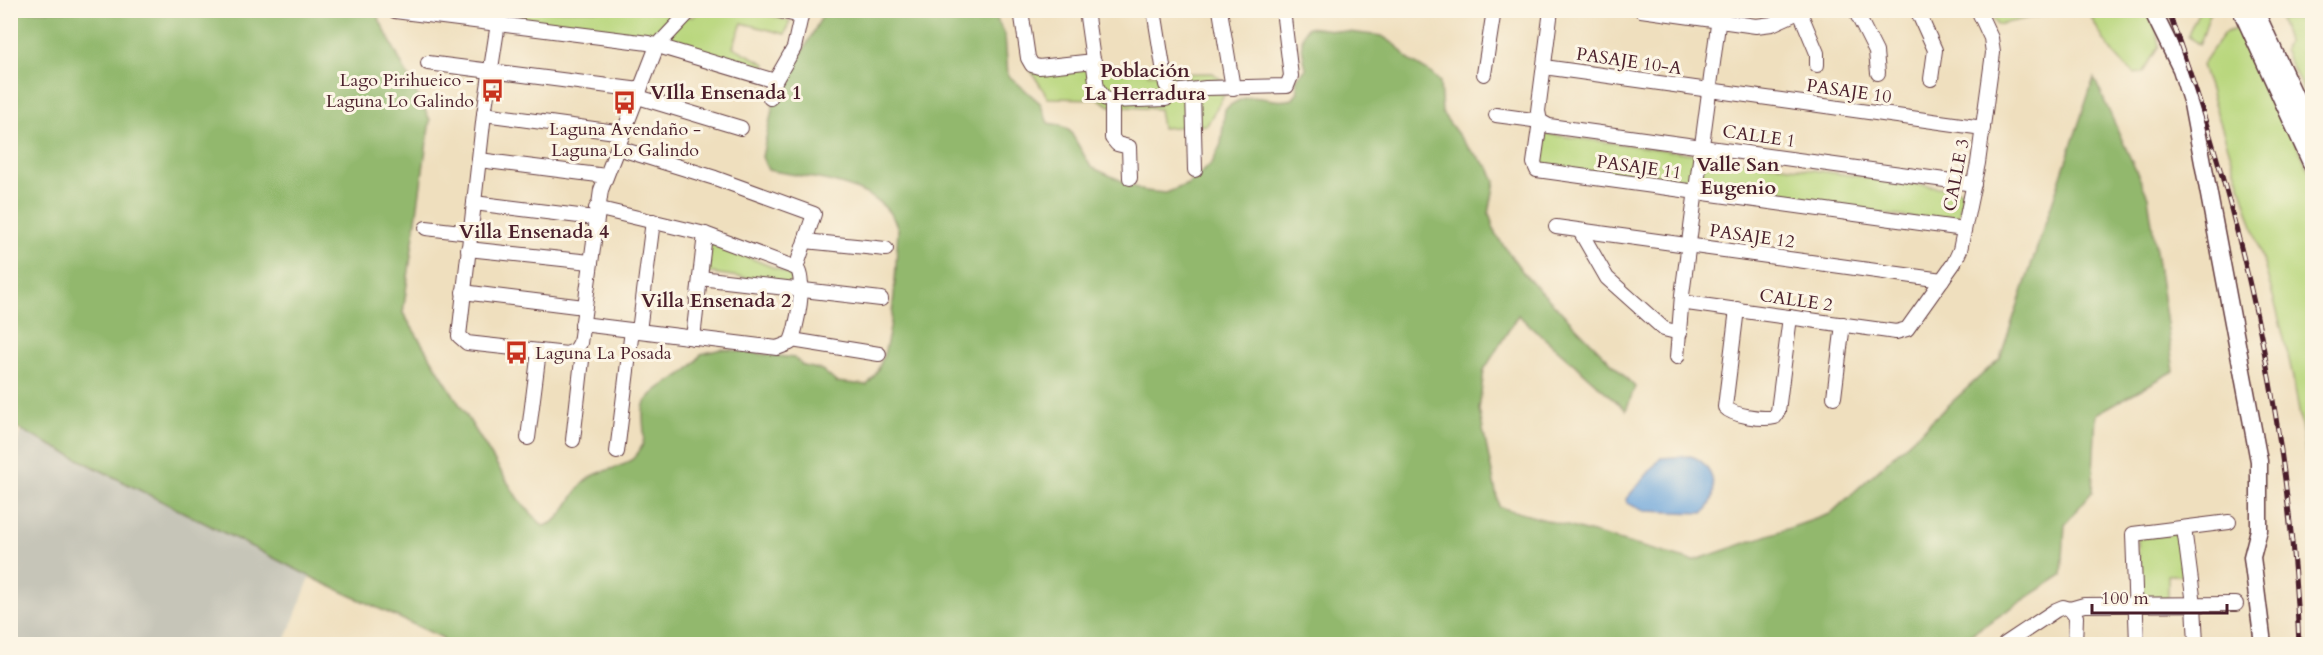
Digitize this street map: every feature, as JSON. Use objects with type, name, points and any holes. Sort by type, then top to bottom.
[{"type":"main road","points":[[2152,10],[2181,69],[2189,93],[2259,461],[2259,530],[2252,557],[2263,645]]},
{"type":"main road","points":[[2241,10],[2313,165]]},
{"type":"main road","points":[[2255,10],[2310,127]]},
{"type":"street","points":[[770,98],[775,81],[794,48],[801,16],[776,10]]},
{"type":"street","points":[[1021,10],[1028,58],[1032,65],[1039,67],[1094,61]]},
{"type":"street","points":[[1086,10],[1097,90],[1106,99],[1112,101],[1166,99],[1172,92],[1282,87],[1289,84],[1292,76],[1283,10]]},
{"type":"street","points":[[1154,10],[1166,85],[1172,92]]},
{"type":"street","points":[[1221,10],[1233,88]]},
{"type":"street","points":[[1484,74],[1494,10]]},
{"type":"street","points":[[1540,121],[1538,111],[1551,10]]},
{"type":"street","points":[[1641,10],[1720,16],[1765,25],[1800,11],[1817,53],[1817,66]]},
{"type":"street","points":[[1855,10],[1876,52],[1878,73]]},
{"type":"street","points":[[1917,10],[1935,50],[1931,79]]},
{"type":"street","name":"CALLE 3","points":[[1904,331],[1958,255],[1964,229],[1983,128],[1993,48],[1978,10]]},
{"type":"street","points":[[395,11],[498,17],[657,46],[775,81]]},
{"type":"street","points":[[573,440],[582,360],[576,350],[582,324],[596,213],[606,176],[657,46],[686,11]]},
{"type":"street","points":[[1677,357],[1689,245],[1720,16]]},
{"type":"street","points":[[498,17],[468,249],[460,338],[467,343],[567,354],[576,350]]},
{"type":"street","points":[[428,63],[639,93],[741,128]]},
{"type":"street","name":"PASAJE 10-A","points":[[1544,67],[1710,90]]},
{"type":"street","name":"PASAJE 10","points":[[1710,90],[1983,128]]},
{"type":"street","points":[[1193,91],[1195,170]]},
{"type":"street","points":[[1112,101],[1112,138],[1117,144],[1129,147],[1130,178]]},
{"type":"street","points":[[484,114],[624,133]]},
{"type":"street","name":"CALLE 1","points":[[1496,115],[1540,121],[1549,126],[1974,184]]},
{"type":"street","name":"PASAJE 11","points":[[1540,121],[1534,163],[1539,171],[1964,229]]},
{"type":"street","points":[[618,148],[715,178],[814,214],[796,268]]},
{"type":"street","points":[[479,160],[606,176]]},
{"type":"street","points":[[474,203],[596,213],[653,221],[705,234],[796,268],[801,275],[792,340]]},
{"type":"street","points":[[617,452],[653,221]]},
{"type":"street","name":"PASAJE 12","points":[[1556,227],[1942,280]]},
{"type":"street","points":[[426,228],[470,233]]},
{"type":"street","points":[[1580,231],[1606,278],[1664,329],[1680,333]]},
{"type":"street","points":[[693,338],[705,234]]},
{"type":"street","points":[[805,241],[886,249]]},
{"type":"street","points":[[468,249],[590,262]]},
{"type":"street","points":[[700,278],[880,299]]},
{"type":"street","points":[[463,292],[584,307]]},
{"type":"street","name":"CALLE 2","points":[[1683,300],[1790,317],[1904,331]]},
{"type":"street","points":[[1737,309],[1725,402],[1726,409],[1732,413],[1775,417],[1778,411],[1790,317]]},
{"type":"street","points":[[582,324],[777,348],[792,340],[879,354]]},
{"type":"street","points":[[1834,397],[1843,324]]},
{"type":"street","points":[[528,438],[539,351]]},
{"type":"street","points":[[2137,645],[2133,534],[2229,522]]},
{"type":"street","points":[[2184,528],[2194,604],[2196,645]]},
{"type":"street","points":[[2010,643],[2063,607],[2070,609],[2084,605],[2236,604]]},
{"type":"street","points":[[2070,609],[2076,617],[2075,645]]},
{"type":"shaded area","points":[[22,426],[312,572],[284,644],[11,644],[11,462]]},
{"type":"green space","points":[[644,10],[693,17],[699,11],[751,10],[790,21],[785,34],[742,23],[733,47],[766,64],[763,71],[641,38],[455,11]]},
{"type":"green space","points":[[10,11],[375,11],[430,120],[403,313],[518,499],[543,526],[557,519],[577,490],[589,478],[625,464],[637,454],[644,441],[643,411],[646,401],[660,388],[688,370],[701,354],[722,349],[794,358],[804,366],[822,370],[836,382],[867,385],[877,372],[889,334],[895,289],[898,229],[890,213],[877,201],[843,185],[768,170],[762,157],[773,105],[825,11],[993,11],[1005,36],[1008,75],[1040,103],[1048,123],[1060,125],[1070,131],[1091,167],[1144,191],[1166,193],[1188,184],[1212,163],[1221,144],[1225,109],[1245,98],[1293,99],[1298,91],[1296,79],[1306,69],[1302,41],[1308,27],[1382,36],[1396,45],[1409,60],[1431,73],[1440,82],[1442,113],[1466,145],[1489,168],[1495,181],[1489,214],[1496,235],[1525,275],[1635,387],[1626,410],[1518,315],[1484,370],[1479,410],[1499,507],[1693,561],[1830,514],[2000,358],[2094,78],[2148,197],[2174,371],[2096,414],[2092,492],[2065,524],[2062,575],[1956,644],[443,644],[443,638],[319,581],[11,425]]},
{"type":"green space","points":[[1990,11],[2063,11],[1997,25]]},
{"type":"green space","points":[[2088,11],[2153,11],[2159,46],[2143,72],[2135,74],[2113,53]]},
{"type":"green space","points":[[2199,11],[2212,11],[2199,45],[2188,35]]},
{"type":"green space","points":[[2312,18],[2312,109],[2284,50],[2287,41],[2280,19]]},
{"type":"green space","points":[[2242,27],[2312,177],[2312,500],[2297,398],[2281,326],[2249,214],[2202,65],[2224,33]]},
{"type":"green space","points":[[1025,61],[1088,65],[1148,65],[1148,74],[1213,73],[1229,86],[1207,125],[1162,128],[1159,109],[1110,106],[1099,99],[1048,98]]},
{"type":"green space","points":[[1540,133],[1960,190],[1963,194],[1957,224],[1541,168]]},
{"type":"green space","points":[[711,242],[794,276],[794,285],[705,272],[707,244]]},
{"type":"green space","points":[[2181,533],[2185,575],[2168,575],[2168,599],[2140,596],[2138,538]]},
{"type":"water","points":[[1690,456],[1705,465],[1713,481],[1712,499],[1709,507],[1703,513],[1644,511],[1627,503],[1626,499],[1661,458]]},
{"type":"railway","points":[[2168,10],[2219,165],[2258,322],[2285,482],[2294,563],[2299,644]]},
{"type":"place","name":"Lago Pirihueico - Laguna Lo Galindo","points":[[492,90]]},
{"type":"place","name":"Laguna Avendaño - Laguna Lo Galindo","points":[[625,103]]},
{"type":"place","name":"Laguna La Posada","points":[[517,353]]},
{"type":"district","name":"Población La Herradura","points":[[1145,82]]},
{"type":"district","name":"VIlla Ensenada 1","points":[[726,92]]},
{"type":"district","name":"Valle San Eugenio","points":[[1738,176]]},
{"type":"district","name":"Villa Ensenada 4","points":[[534,231]]},
{"type":"district","name":"Villa Ensenada 2","points":[[716,300]]}]
